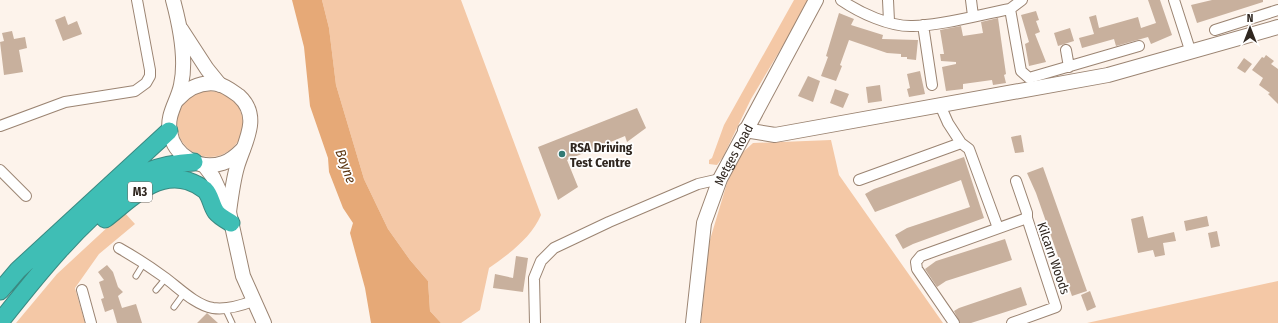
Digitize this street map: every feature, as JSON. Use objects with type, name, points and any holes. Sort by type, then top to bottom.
[{"type":"highway","name":"M3","points":[[0,291],[18,270],[169,131]]},
{"type":"highway","name":"M3","points":[[0,322],[50,262],[92,216],[148,172],[174,163],[199,164]]},
{"type":"highway","name":"M3","points":[[50,262],[140,192],[162,180],[180,179],[199,186],[210,196],[216,212],[230,217]]},
{"type":"street","points":[[0,126],[65,102],[126,94],[142,87],[149,80],[150,70],[137,0]]},
{"type":"street","points":[[173,0],[180,27],[183,70],[177,100],[172,110],[169,131],[172,140],[180,153],[199,164],[213,177],[230,217],[239,262],[252,301],[264,323]]},
{"type":"street","name":"Metges Road","points":[[693,323],[704,223],[720,179],[816,0]]},
{"type":"street","points":[[842,0],[858,11],[889,21],[912,26],[1010,9],[1022,0]]},
{"type":"street","points":[[888,0],[889,21]]},
{"type":"street","points":[[971,0],[973,16]]},
{"type":"street","points":[[1174,0],[1191,53]]},
{"type":"street","points":[[1010,9],[1021,71],[1029,78],[1139,46]]},
{"type":"street","points":[[1215,30],[1278,10]]},
{"type":"street","points":[[923,25],[932,85]]},
{"type":"street","points":[[180,27],[207,69],[220,85]]},
{"type":"street","points":[[745,130],[775,134],[1108,75],[1278,28]]},
{"type":"street","points":[[1066,50],[1069,67]]},
{"type":"street","points":[[177,100],[190,88],[200,85],[220,85],[230,88],[243,100],[248,109],[251,127],[248,140],[243,149],[237,168],[230,217]]},
{"type":"street","points":[[940,105],[948,123],[961,143],[969,149],[998,228]]},
{"type":"street","points":[[859,180],[961,143]]},
{"type":"street","points":[[199,164],[224,163],[233,158],[243,149]]},
{"type":"street","points":[[0,170],[26,196]]},
{"type":"street","points":[[535,323],[534,278],[541,262],[554,248],[608,222],[698,184],[720,179]]},
{"type":"street","name":"Kilcarn Woods","points":[[1012,323],[1056,307],[1016,181]]},
{"type":"street","name":"Kilcarn Woods","points":[[954,323],[917,269],[916,262],[921,256],[1027,218]]},
{"type":"street","points":[[120,248],[166,278],[191,298],[212,308],[240,306],[252,301]]},
{"type":"street","points":[[82,290],[91,323]]},
{"type":"lane","points":[[136,276],[144,263]]},
{"type":"lane","points":[[156,290],[166,278]]},
{"type":"lane","points":[[174,307],[185,292]]},
{"type":"lane","points":[[225,308],[232,323]]},
{"type":"shaded area","points":[[322,0],[461,0],[541,215],[537,223],[519,245],[489,268],[480,310],[461,323],[441,323],[430,311],[428,281],[410,260],[388,229],[364,179],[336,85],[329,28]]},
{"type":"shaded area","points":[[794,0],[810,0],[751,99],[723,157],[717,165],[709,164],[709,160],[712,158],[724,125]]},
{"type":"shaded area","points":[[210,91],[223,93],[238,106],[241,111],[243,124],[241,137],[228,152],[223,155],[210,157],[197,155],[182,142],[179,137],[177,124],[179,111],[192,96],[197,93]]},
{"type":"shaded area","points":[[831,140],[839,175],[943,323],[701,323],[709,243],[727,183],[741,154],[753,143]]},
{"type":"shaded area","points":[[124,212],[135,224],[99,254],[75,288],[85,323],[16,323],[57,274]]},
{"type":"shaded area","points":[[1278,281],[1278,323],[1087,323]]},
{"type":"water","name":"Boyne","points":[[292,0],[322,0],[329,28],[336,85],[364,179],[388,229],[410,260],[428,281],[430,311],[441,323],[371,323],[365,288],[350,233],[353,223],[343,208],[329,172],[328,158],[310,106],[304,47]]},
{"type":"building","points":[[1148,0],[1160,0],[1172,35],[1151,44],[1148,37],[1116,46],[1114,39],[1082,48],[1079,38],[1094,34],[1089,17],[1096,15],[1099,28],[1138,17],[1141,28],[1156,23]]},
{"type":"building","points":[[1212,0],[1263,0],[1263,2],[1197,23],[1191,5]]},
{"type":"building","points":[[1036,11],[1039,20],[1036,21],[1040,32],[1035,34],[1046,62],[1029,66],[1025,44],[1029,42],[1021,15]]},
{"type":"building","points":[[839,13],[854,19],[851,25],[883,35],[882,39],[918,40],[916,60],[907,59],[907,57],[901,57],[901,54],[887,53],[849,40],[836,81],[821,76],[828,57],[826,56]]},
{"type":"building","points":[[65,16],[68,25],[77,21],[82,34],[63,41],[55,20]]},
{"type":"building","points":[[998,18],[1006,83],[993,85],[992,80],[963,84],[963,89],[946,91],[942,67],[956,64],[956,62],[941,61],[940,54],[944,54],[940,30],[961,26],[963,36],[983,33],[981,22]]},
{"type":"building","points":[[1070,28],[1074,41],[1058,46],[1054,33]]},
{"type":"building","points":[[12,31],[14,39],[25,37],[27,48],[19,50],[23,72],[4,75],[0,42],[4,41],[2,33]]},
{"type":"building","points":[[1266,55],[1274,61],[1271,64],[1278,69],[1278,104],[1268,94],[1270,93],[1259,85],[1263,78],[1252,70],[1262,57],[1264,58]]},
{"type":"building","points":[[1244,58],[1252,64],[1245,73],[1237,68]]},
{"type":"building","points":[[920,71],[925,94],[909,97],[907,89],[910,88],[907,74]]},
{"type":"building","points":[[808,76],[820,81],[813,102],[798,96]]},
{"type":"building","points":[[880,85],[882,101],[868,103],[866,87]]},
{"type":"building","points":[[835,89],[849,94],[843,108],[830,103]]},
{"type":"building","name":"RSA Driving Test Centre","points":[[637,108],[646,128],[627,142],[625,136],[567,160],[578,187],[558,200],[538,147]]},
{"type":"building","points":[[1021,135],[1024,152],[1015,153],[1011,137]]},
{"type":"building","points":[[964,157],[984,218],[903,249],[895,235],[907,228],[970,207],[961,180],[875,212],[865,194],[874,189]]},
{"type":"building","points":[[1043,167],[1087,291],[1072,296],[1036,193],[1027,173]]},
{"type":"building","points":[[1143,216],[1148,238],[1174,232],[1176,241],[1163,243],[1165,255],[1155,257],[1153,250],[1138,253],[1131,219]]},
{"type":"building","points":[[1207,216],[1209,226],[1186,231],[1184,221]]},
{"type":"building","points":[[1217,231],[1220,246],[1211,248],[1208,233]]},
{"type":"building","points":[[1005,239],[1012,260],[946,281],[937,287],[925,269],[936,261]]},
{"type":"building","points":[[516,256],[528,258],[523,292],[493,288],[495,274],[513,278]]},
{"type":"building","points":[[107,265],[113,272],[118,287],[123,292],[118,296],[122,308],[136,304],[142,323],[117,323],[113,309],[105,312],[101,299],[104,298],[99,282],[104,280],[98,272]]},
{"type":"building","points":[[1021,287],[1027,305],[971,323],[960,323],[954,311],[959,308]]},
{"type":"building","points":[[1090,291],[1096,307],[1087,311],[1081,295]]},
{"type":"building","points":[[207,313],[218,323],[197,323]]},
{"type":"place","name":"RSA Driving Test Centre","points":[[562,154]]}]
